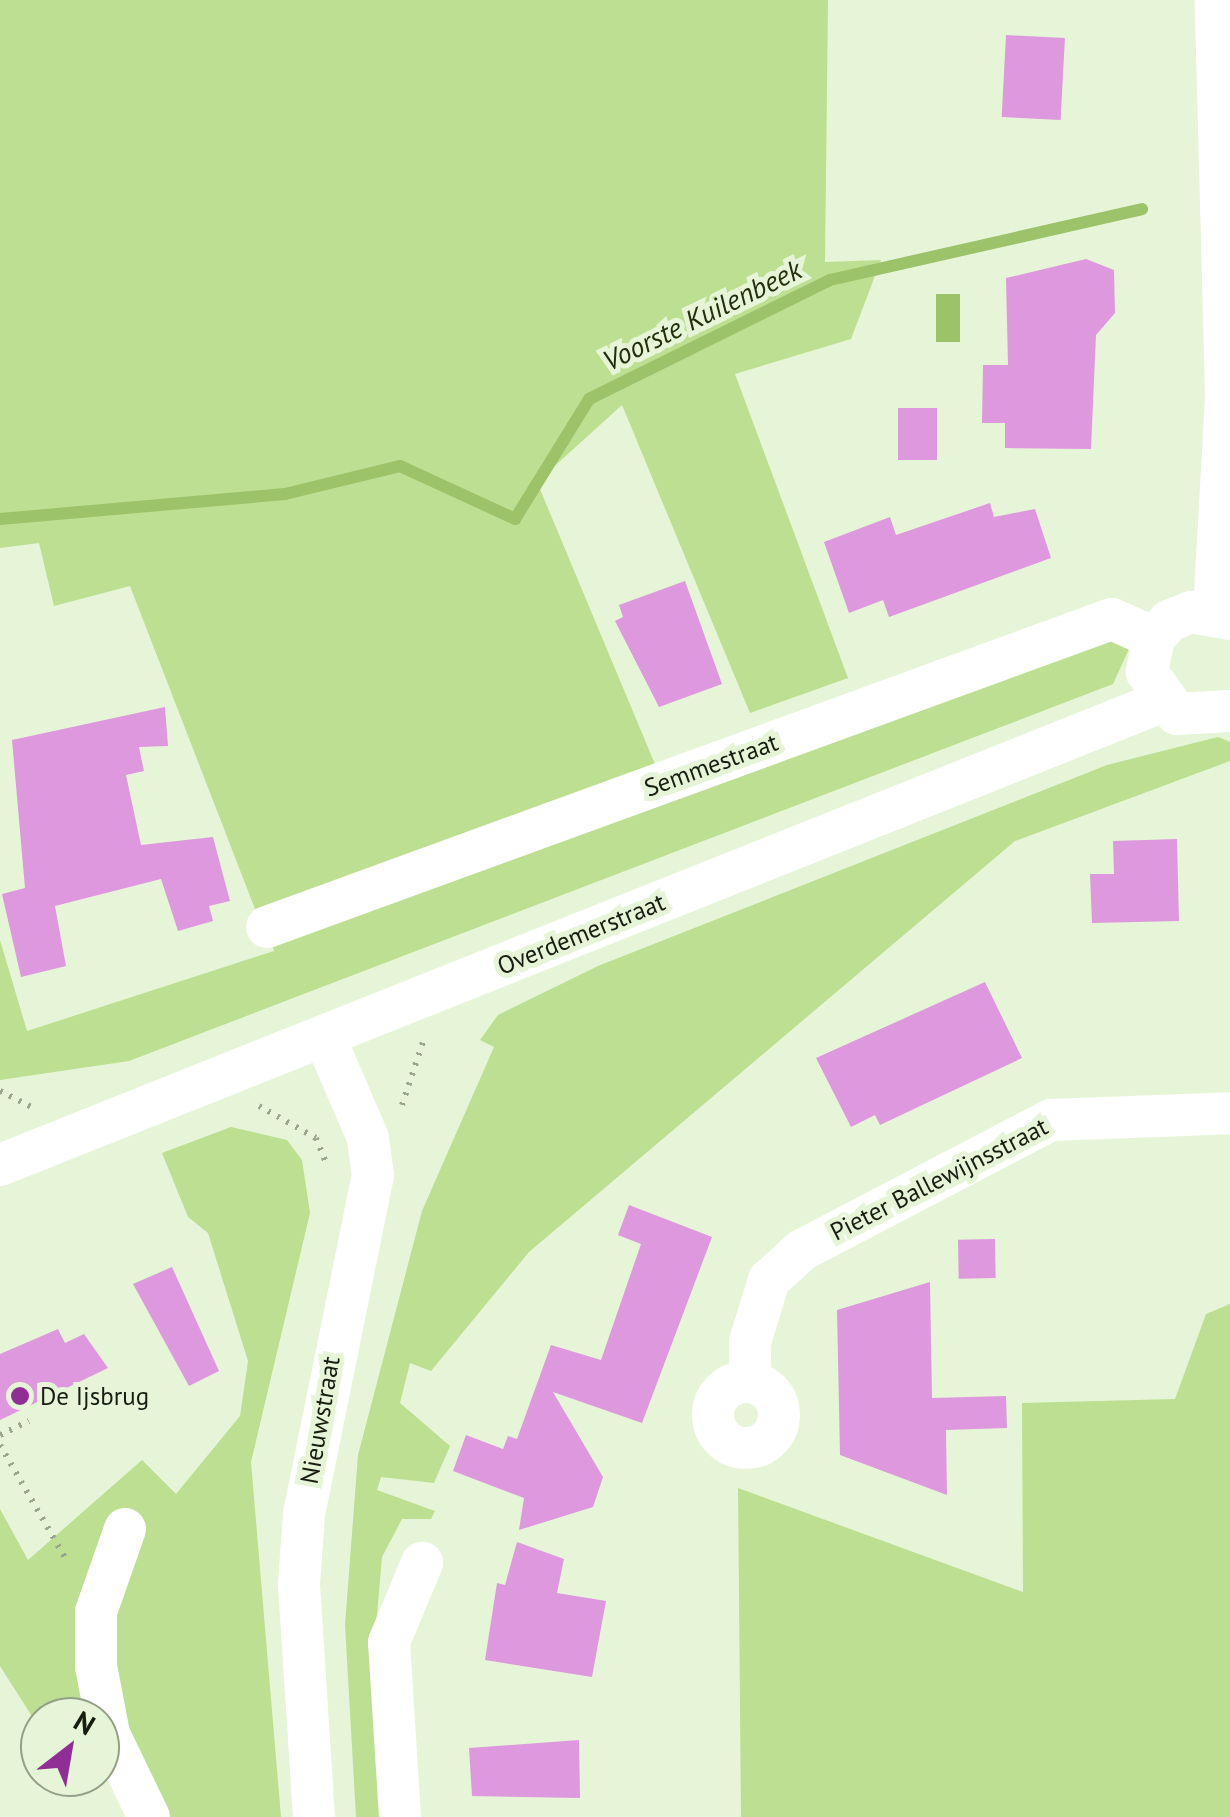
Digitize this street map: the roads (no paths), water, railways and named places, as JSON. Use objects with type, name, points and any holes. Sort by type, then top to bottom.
[{"type":"street","points":[[1216,0],[1226,395],[1222,616],[1191,612],[1154,638],[1146,672],[1162,702],[1195,720],[1230,711]]},
{"type":"street","name":"Semmestraat","points":[[268,927],[1112,619],[1154,638]]},
{"type":"street","name":"Overdemerstraat","points":[[0,1165],[1162,702]]},
{"type":"street","name":"Nieuwstraat","points":[[314,1817],[299,1584],[304,1514],[374,1175],[368,1138],[324,1036]]},
{"type":"street","name":"Pieter Ballewijnsstraat","points":[[750,1382],[750,1342],[770,1280],[802,1250],[1051,1120],[1230,1113]]},
{"type":"street","points":[[124,1529],[96,1612],[109,1734],[148,1817]]},
{"type":"street","points":[[400,1817],[389,1642],[422,1563]]},
{"type":"waterway","name":"Voorste Kuilenbeek","points":[[0,519],[285,494],[400,466],[515,519],[589,399],[830,280],[1142,209]]},
{"type":"place","name":"De Ijsbrug","points":[[20,1396]]}]
